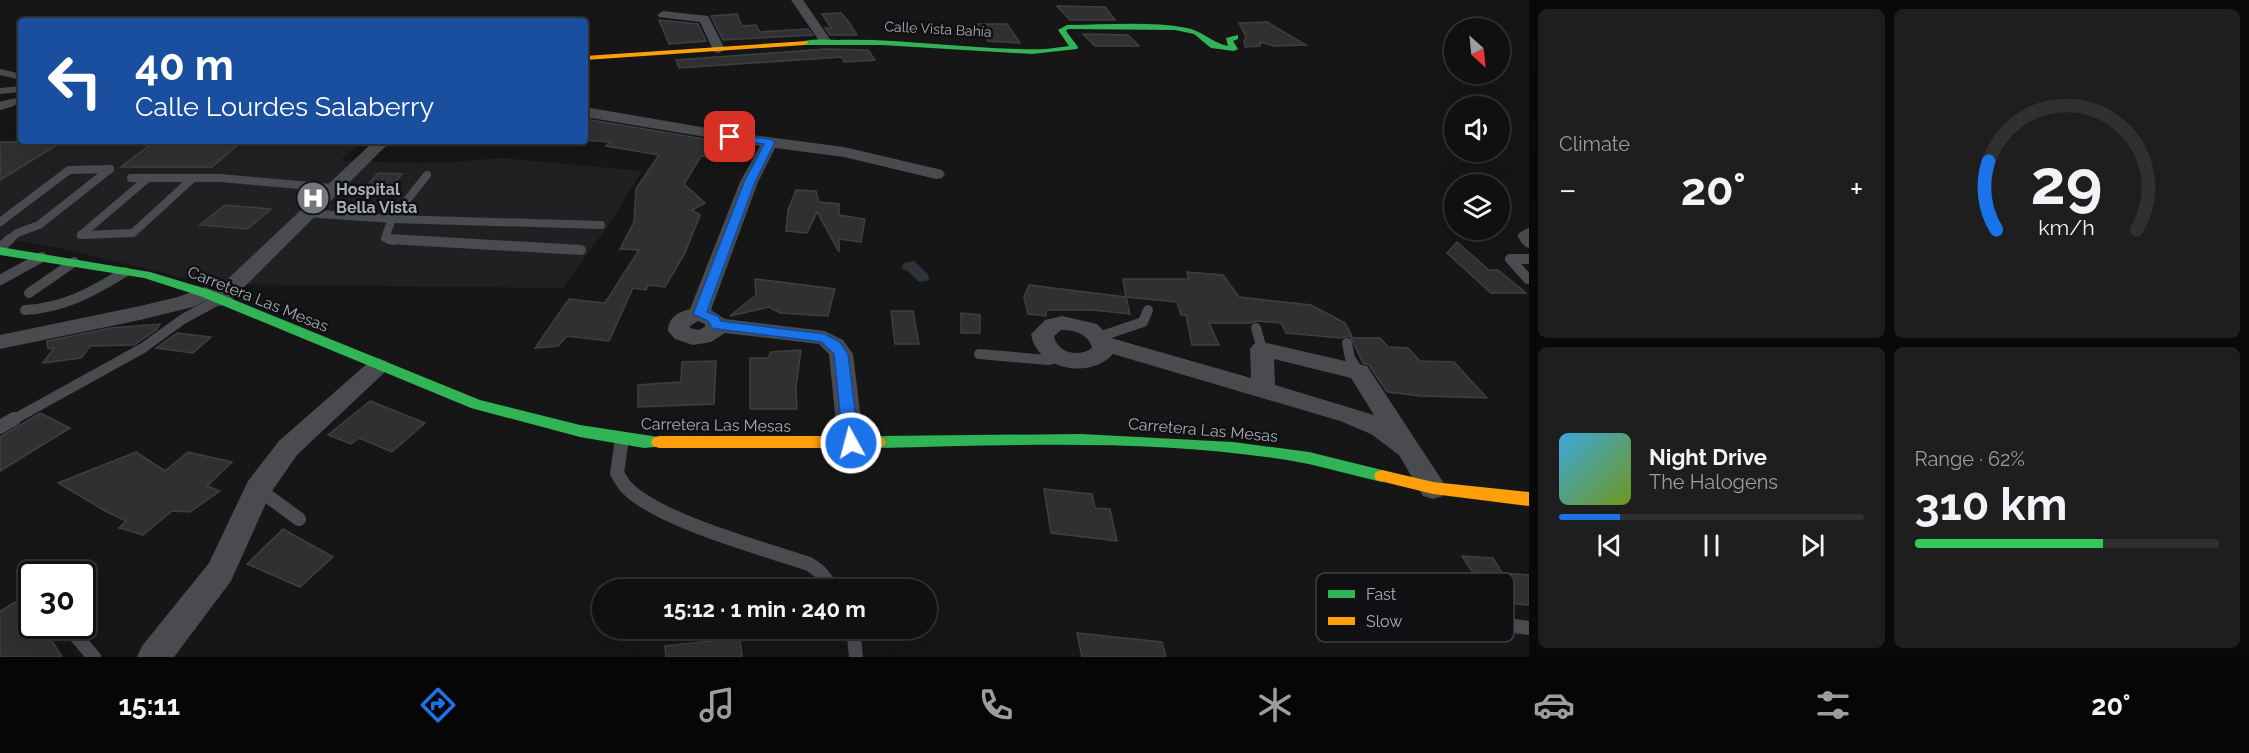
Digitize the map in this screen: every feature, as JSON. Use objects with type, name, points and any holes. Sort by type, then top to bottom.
[{"type":"street","points":[[797,0],[826,42]]},
{"type":"street","points":[[663,15],[704,19],[719,49]]},
{"type":"street","name":"Calle Vista Bahía","points":[[588,58],[826,42],[1059,51],[1074,47],[1062,30],[1067,27],[1175,28],[1196,32],[1214,46],[1224,49],[1233,49],[1229,40],[1235,37]]},
{"type":"street","points":[[588,112],[865,156],[936,174]]},
{"type":"street","points":[[770,142],[749,182],[708,320],[825,338],[835,345],[841,354],[851,443]]},
{"type":"street","points":[[0,342],[211,297],[380,144]]},
{"type":"street","name":"Carretera Las Mesas","points":[[0,250],[125,271],[211,297],[378,366],[504,413],[622,439],[692,443],[851,443],[1097,438],[1216,445],[1287,454],[1433,488],[1529,499]]},
{"type":"street","points":[[1101,340],[1104,350],[1093,359],[1073,360],[1062,357],[1046,346],[1042,340],[1046,328],[1053,325],[1072,324],[1092,331],[1101,340],[1349,415],[1380,428],[1408,448]]},
{"type":"street","points":[[1263,389],[1259,338],[1359,372],[1433,488]]},
{"type":"street","points":[[154,657],[220,572],[258,489],[288,448],[378,366]]},
{"type":"lane","points":[[0,72],[18,75]]},
{"type":"lane","points":[[0,91],[18,89]]},
{"type":"lane","points":[[0,106],[18,101]]},
{"type":"lane","points":[[0,222],[69,170],[110,169],[39,225],[17,233],[0,250]]},
{"type":"lane","points":[[427,175],[392,219],[385,238],[393,241],[581,250]]},
{"type":"lane","points":[[130,178],[194,178],[333,188]]},
{"type":"lane","points":[[148,178],[81,235],[134,233],[194,178]]},
{"type":"lane","points":[[305,213],[392,219],[601,225]]},
{"type":"lane","points":[[0,228],[17,233]]},
{"type":"lane","points":[[1529,232],[1522,236],[1529,243]]},
{"type":"lane","points":[[0,280],[42,257]]},
{"type":"lane","points":[[1528,279],[1510,259],[1529,259]]},
{"type":"lane","points":[[30,293],[74,262]]},
{"type":"lane","points":[[25,310],[46,310],[66,306],[125,271]]},
{"type":"lane","points":[[0,427],[143,348],[211,297]]},
{"type":"lane","points":[[1101,340],[1143,322],[1148,310]]},
{"type":"lane","points":[[1347,343],[1350,358],[1359,372]]},
{"type":"lane","points":[[979,354],[1048,360],[1062,357]]},
{"type":"lane","points":[[622,439],[617,473],[627,488],[641,500],[675,517],[809,564],[826,579]]},
{"type":"lane","points":[[258,489],[299,519]]},
{"type":"lane","points":[[1514,626],[1529,628]]},
{"type":"lane","points":[[78,639],[94,657]]},
{"type":"lane","points":[[854,639],[856,657]]},
{"type":"shaded area","name":"Hospital Bella Vista","points":[[18,144],[359,144],[340,161],[436,163],[504,158],[642,171],[609,224],[563,288],[209,284],[56,247],[0,238],[0,155]]},
{"type":"shaded area","points":[[914,261],[928,274],[929,280],[920,282],[901,268],[904,263]]},
{"type":"building","points":[[1057,6],[1105,7],[1115,20],[1070,20]]},
{"type":"building","points":[[841,13],[857,35],[830,35],[825,28],[831,28],[822,14]]},
{"type":"building","points":[[737,14],[742,26],[756,25],[760,32],[808,29],[813,35],[723,40],[711,16]]},
{"type":"building","points":[[659,20],[698,24],[706,41],[669,44]]},
{"type":"building","points":[[1267,22],[1306,45],[1274,46],[1260,42],[1260,46],[1245,47],[1246,37],[1239,23]]},
{"type":"building","points":[[978,24],[1007,24],[1020,43],[988,41]]},
{"type":"building","points":[[1083,34],[1128,35],[1139,46],[1095,46]]},
{"type":"building","points":[[826,49],[868,50],[875,60],[844,62],[842,57],[679,68],[676,60]]},
{"type":"building","points":[[588,120],[734,144],[723,159],[701,156],[684,184],[705,203],[692,210],[700,215],[685,253],[665,287],[648,285],[646,290],[633,288],[609,341],[567,336],[558,346],[535,348],[569,299],[605,303],[639,250],[620,249],[634,222],[636,189],[659,155],[606,146],[610,142],[588,140]]},
{"type":"building","points":[[0,142],[59,144],[0,180]]},
{"type":"building","points":[[151,144],[239,144],[212,167],[121,167]]},
{"type":"building","points":[[378,173],[402,174],[383,196],[358,196]]},
{"type":"building","points":[[796,190],[816,191],[819,202],[839,204],[839,215],[865,219],[861,242],[839,239],[839,252],[817,212],[807,233],[786,231],[788,210]]},
{"type":"building","points":[[225,205],[271,209],[247,229],[200,225]]},
{"type":"building","points":[[1457,242],[1489,270],[1498,270],[1526,293],[1491,293],[1447,253]]},
{"type":"building","points":[[1187,272],[1223,275],[1239,297],[1311,305],[1345,323],[1353,338],[1380,338],[1388,347],[1408,348],[1420,361],[1454,362],[1487,398],[1421,396],[1387,392],[1369,365],[1363,363],[1350,336],[1341,338],[1286,333],[1281,323],[1257,321],[1209,323],[1219,345],[1192,345],[1186,315],[1181,315],[1177,302],[1126,297],[1123,279],[1189,279]]},
{"type":"building","points":[[755,279],[835,289],[828,316],[780,313],[769,307],[730,316],[756,295]]},
{"type":"building","points":[[1029,285],[1126,297],[1130,314],[1092,310],[1046,310],[1046,316],[1028,314],[1024,297]]},
{"type":"building","points":[[891,311],[913,311],[919,344],[895,344]]},
{"type":"building","points":[[961,313],[980,315],[980,333],[961,333]]},
{"type":"building","points":[[160,324],[156,330],[134,345],[90,346],[81,358],[43,363],[54,348],[48,349],[47,341],[111,328]]},
{"type":"building","points":[[177,333],[211,337],[193,353],[156,348]]},
{"type":"building","points":[[801,350],[796,387],[797,409],[750,409],[750,358],[768,358],[771,352]]},
{"type":"building","points":[[716,361],[714,404],[638,407],[638,385],[681,382],[682,362]]},
{"type":"building","points":[[370,401],[425,423],[392,452],[359,438],[351,444],[328,435]]},
{"type":"building","points":[[40,413],[70,428],[0,471],[0,437]]},
{"type":"building","points":[[136,452],[165,471],[188,452],[232,462],[207,486],[220,491],[190,512],[172,511],[143,535],[119,528],[126,521],[58,483]]},
{"type":"building","points":[[1044,489],[1092,494],[1095,508],[1110,509],[1117,541],[1051,533]]},
{"type":"building","points":[[283,529],[333,557],[300,587],[247,564]]},
{"type":"building","points":[[1462,556],[1493,558],[1502,573],[1473,573]]},
{"type":"building","points":[[1514,574],[1529,575],[1529,605],[1514,604]]},
{"type":"building","points":[[18,600],[18,639],[51,639],[62,657],[0,657],[0,611]]},
{"type":"building","points":[[1077,633],[1162,642],[1166,657],[1082,657]]},
{"type":"building","points":[[740,639],[742,657],[666,657],[665,646]]},
{"type":"traffic: fast","points":[[804,43],[882,42],[1017,52],[1046,51],[1074,47],[1062,30],[1067,27],[1175,28],[1196,32],[1214,46],[1234,49],[1229,40],[1235,37]]},
{"type":"traffic: fast","points":[[0,251],[146,275],[205,293],[476,404],[580,431],[644,442],[659,442]]},
{"type":"traffic: fast","points":[[878,442],[1081,440],[1183,443],[1296,456],[1382,476]]},
{"type":"traffic: slow","points":[[588,58],[804,43]]},
{"type":"traffic: slow","points":[[659,442],[878,442]]},
{"type":"traffic: slow","points":[[1382,476],[1433,488],[1529,499]]},
{"type":"place","name":"Hospital Bella Vista","points":[[313,198]]},
{"type":"route","points":[[730,137],[770,142],[749,182],[699,314],[709,316],[717,325],[825,338],[835,345],[841,354],[851,443]]}]
